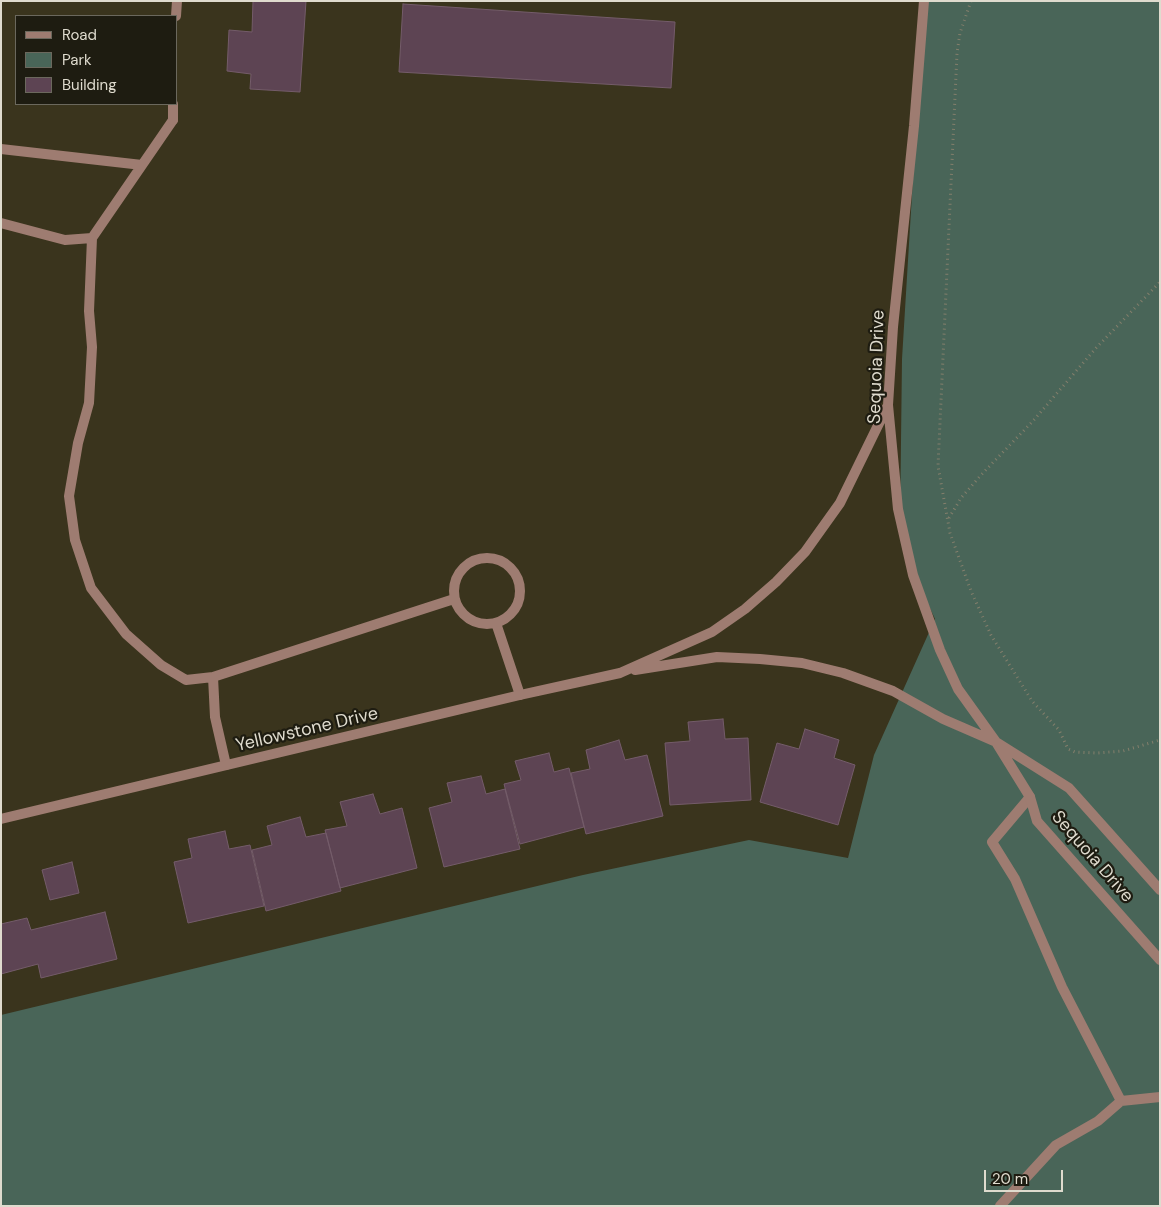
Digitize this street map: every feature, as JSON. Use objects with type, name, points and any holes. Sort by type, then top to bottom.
[{"type":"street","points":[[176,15],[177,1]]},
{"type":"street","name":"Sequoia Drive","points":[[924,1],[914,126],[893,327],[888,405],[898,509],[913,575],[940,650],[958,689],[996,742],[1030,797],[1037,822],[1160,960]]},
{"type":"street","points":[[173,105],[173,120],[92,238],[90,311],[92,347],[89,403],[78,442],[69,496],[75,540],[91,588],[126,634],[161,665],[186,680],[213,677],[454,599]]},
{"type":"street","points":[[1,149],[142,165]]},
{"type":"street","points":[[1,223],[65,240],[92,238]]},
{"type":"street","name":"Yellowstone Drive","points":[[620,673],[712,632],[776,582],[805,552],[840,503],[888,405]]},
{"type":"street","points":[[484,557],[496,558],[507,563],[515,572],[520,582],[521,593],[513,612],[496,623],[485,625],[475,622],[459,609],[454,599],[453,588],[457,576],[463,567],[473,560],[484,557]]},
{"type":"street","points":[[496,623],[520,694]]},
{"type":"street","name":"Yellowstone Drive","points":[[1,819],[520,694],[620,673],[716,658],[802,663],[843,673],[893,691],[943,719],[996,742]]},
{"type":"street","points":[[213,677],[216,717],[226,765]]},
{"type":"street","name":"Sequoia Drive","points":[[996,742],[1069,788],[1160,890]]},
{"type":"street","points":[[1030,797],[992,842],[1015,879],[1062,987],[1121,1101]]},
{"type":"street","points":[[1000,1206],[1056,1145],[1098,1121],[1121,1101],[1160,1097]]},
{"type":"path","points":[[971,1],[960,32],[957,53],[938,466],[957,556],[991,636],[1032,701],[1059,730],[1068,749],[1082,752],[1123,751],[1160,740]]},
{"type":"path","points":[[948,518],[961,498],[981,475],[1032,421],[1096,348],[1160,282]]},
{"type":"green space","points":[[927,1],[1160,1],[1160,1206],[1,1206],[1,1015],[583,875],[749,840],[848,858],[874,755],[935,619],[914,574],[900,523],[902,359],[917,112]]},
{"type":"building","points":[[253,1],[306,1],[300,92],[250,89],[251,74],[227,71],[229,30],[252,32]]},
{"type":"building","points":[[403,4],[675,22],[671,88],[399,72]]},
{"type":"building","points":[[723,719],[725,739],[748,738],[751,800],[670,805],[665,743],[690,741],[688,722]]},
{"type":"building","points":[[805,729],[839,740],[834,758],[855,765],[838,825],[760,802],[777,743],[799,749]]},
{"type":"building","points":[[619,740],[625,760],[647,755],[663,816],[586,834],[571,773],[590,769],[586,750]]},
{"type":"building","points":[[549,753],[554,772],[569,768],[584,827],[520,844],[504,784],[521,780],[515,761]]},
{"type":"building","points":[[481,776],[486,794],[505,789],[520,849],[444,867],[429,808],[452,802],[447,783]]},
{"type":"building","points":[[373,794],[380,814],[402,808],[417,868],[340,888],[325,830],[347,826],[340,802]]},
{"type":"building","points":[[300,817],[306,837],[326,833],[341,891],[266,911],[252,850],[272,845],[267,826]]},
{"type":"building","points":[[225,831],[229,849],[250,845],[264,906],[188,923],[174,862],[192,858],[188,839]]},
{"type":"building","points":[[72,862],[79,893],[50,900],[42,870]]},
{"type":"building","points":[[105,912],[117,959],[41,978],[38,964],[1,974],[1,924],[27,918],[31,930]]}]
